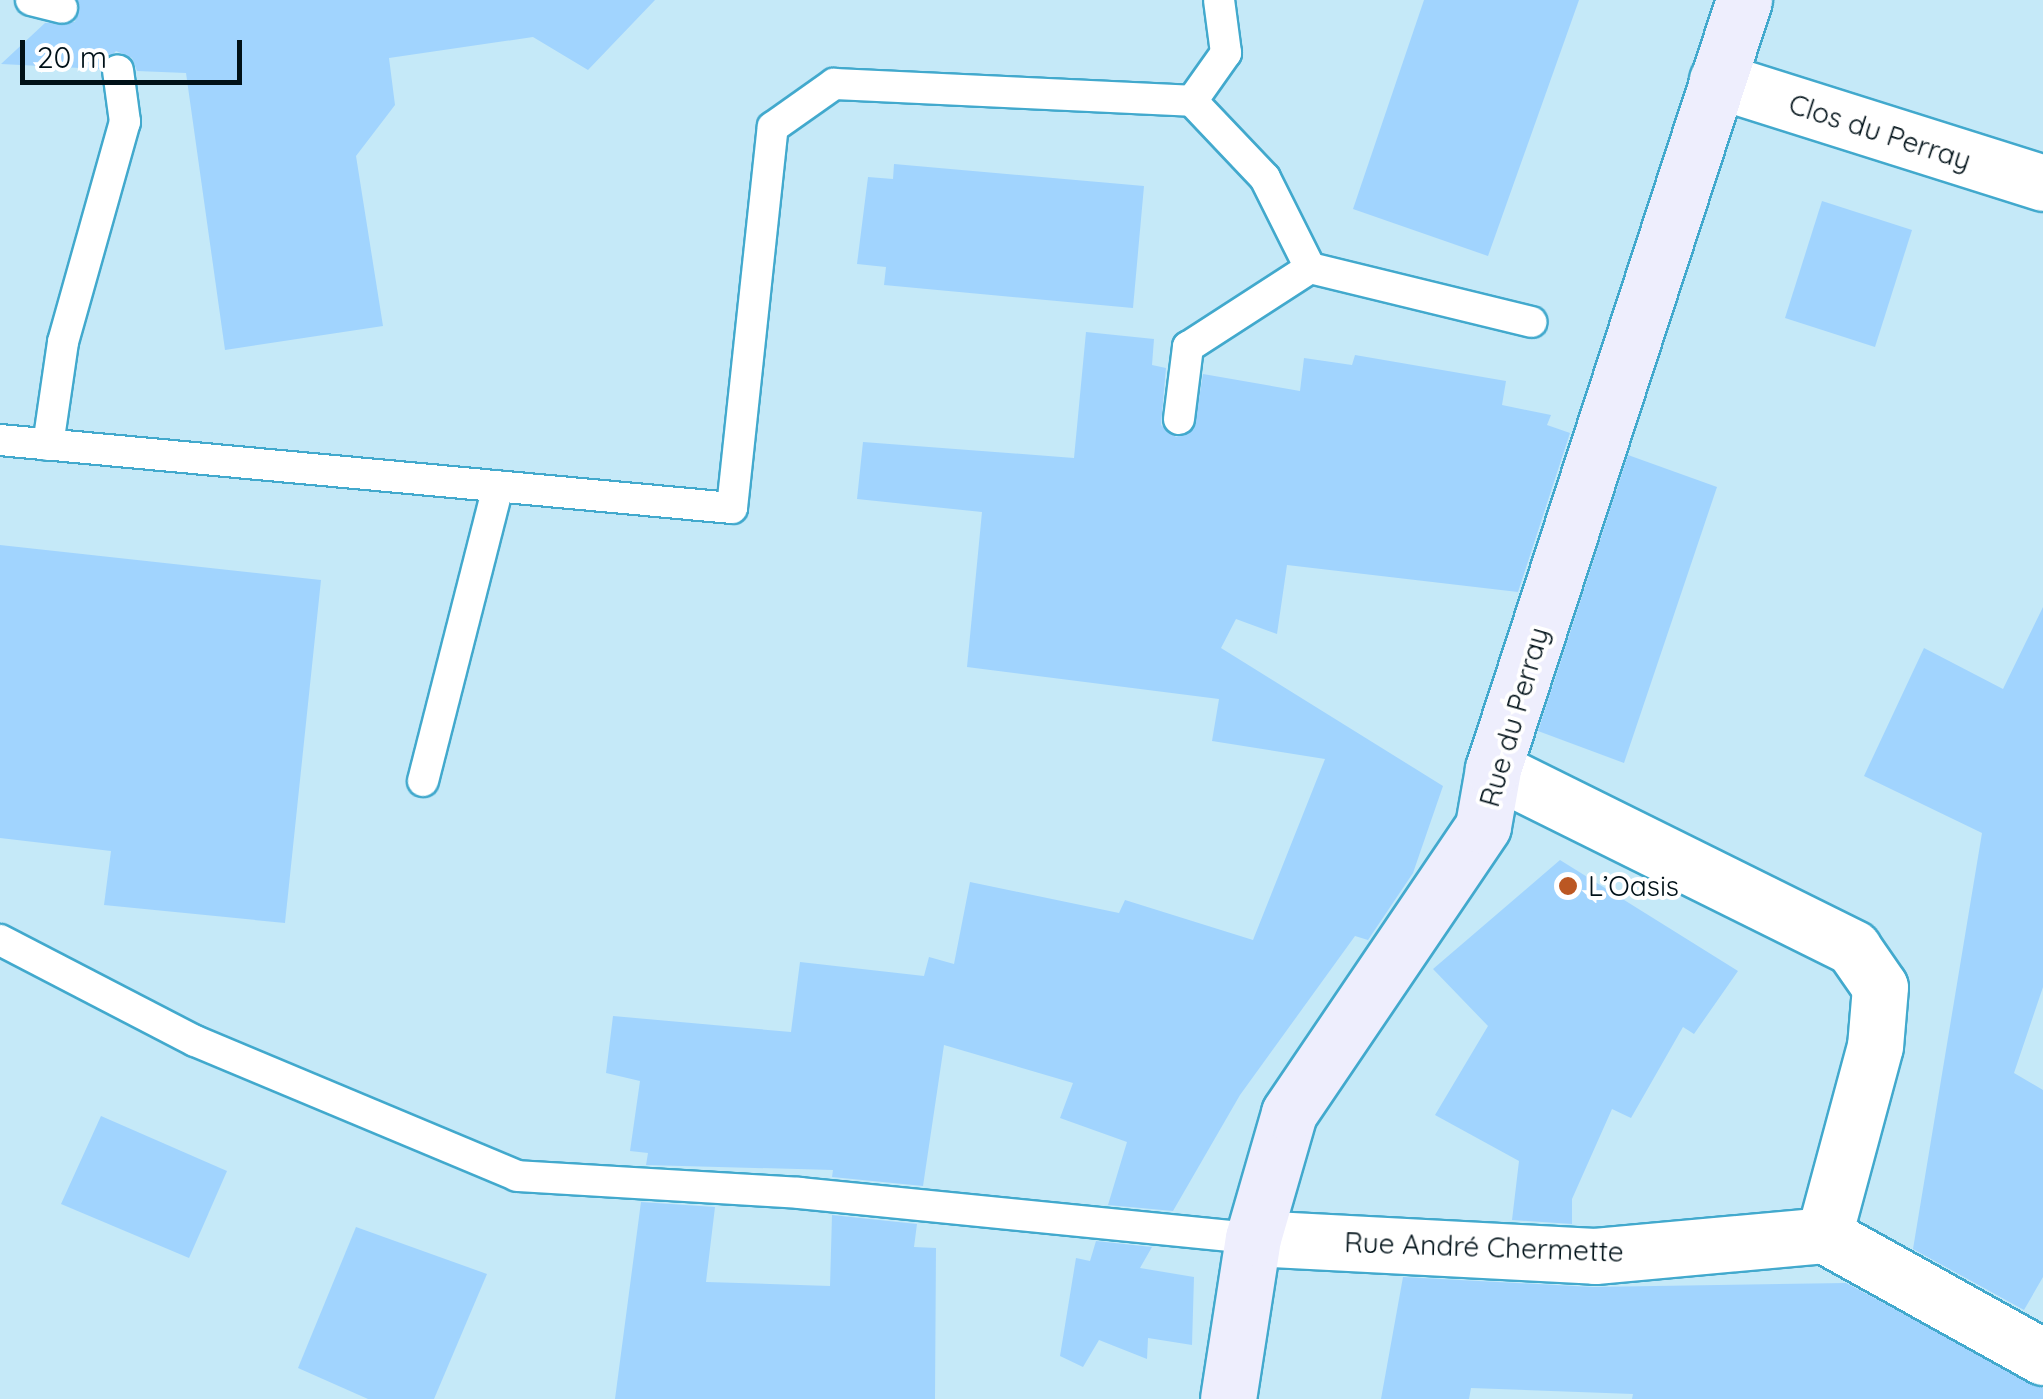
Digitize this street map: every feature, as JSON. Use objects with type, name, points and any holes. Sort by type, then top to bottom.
[{"type":"street","name":"Rue du Perray","points":[[1228,1399],[1253,1238],[1289,1113],[1483,826],[1493,769],[1744,0]]},
{"type":"street","name":"Clos du Perray","points":[[1717,80],[2043,184]]},
{"type":"street","points":[[1493,769],[1853,948],[1880,987],[1875,1046],[1824,1235],[2043,1357]]},
{"type":"street","name":"Rue André Chermette","points":[[1253,1238],[1595,1256],[1824,1235]]},
{"type":"lane","points":[[31,0],[62,8]]},
{"type":"lane","points":[[1192,101],[1226,54],[1219,0]]},
{"type":"lane","points":[[48,444],[63,342],[126,122],[118,70]]},
{"type":"lane","points":[[0,440],[732,508],[773,127],[834,84],[1192,101],[1265,178],[1310,268]]},
{"type":"lane","points":[[1179,419],[1188,347],[1310,268],[1531,322]]},
{"type":"lane","points":[[423,780],[498,486]]},
{"type":"lane","points":[[0,940],[195,1041],[517,1176],[799,1193],[1253,1238]]},
{"type":"building","points":[[78,0],[655,0],[588,70],[533,37],[389,58],[395,105],[356,156],[383,326],[225,350],[186,73],[137,71],[132,58],[116,51],[100,69],[1,64],[45,23],[75,22]]},
{"type":"building","points":[[1424,0],[1579,0],[1488,256],[1353,209]]},
{"type":"building","points":[[894,164],[1144,186],[1133,308],[884,285],[886,267],[857,264],[868,177],[893,179]]},
{"type":"building","points":[[1822,201],[1912,230],[1875,347],[1785,318]]},
{"type":"building","points":[[1086,332],[1154,339],[1152,365],[1166,368],[1161,425],[1176,437],[1194,429],[1203,374],[1300,391],[1304,358],[1352,365],[1355,355],[1506,381],[1502,405],[1551,415],[1547,425],[1570,433],[1518,592],[1287,565],[1277,634],[1236,619],[1221,648],[1443,786],[1413,873],[1368,940],[1355,936],[1240,1095],[1173,1211],[1108,1205],[1127,1142],[1060,1118],[1073,1083],[944,1045],[923,1186],[832,1177],[833,1170],[646,1165],[648,1153],[630,1151],[640,1081],[606,1073],[613,1016],[791,1032],[800,962],[924,976],[929,957],[954,964],[970,882],[1119,913],[1125,900],[1253,940],[1325,759],[1212,741],[1219,699],[967,667],[982,512],[857,499],[863,442],[1074,458]]},
{"type":"building","points":[[1628,455],[1717,487],[1624,763],[1538,731]]},
{"type":"building","points":[[0,545],[321,580],[285,923],[104,905],[111,851],[0,838]]},
{"type":"building","points":[[2043,607],[2043,987],[2014,1073],[2043,1090],[2043,1277],[2024,1310],[1913,1249],[1982,833],[1864,776],[1924,648],[2003,689]]},
{"type":"building","points":[[1560,860],[1738,971],[1694,1034],[1683,1027],[1631,1118],[1612,1109],[1572,1199],[1572,1224],[1512,1220],[1519,1161],[1435,1115],[1488,1026],[1433,969]]},
{"type":"building","points":[[101,1116],[227,1171],[189,1258],[61,1204]]},
{"type":"building","points":[[641,1202],[715,1207],[706,1282],[830,1286],[832,1215],[917,1224],[914,1247],[936,1248],[935,1399],[615,1399]]},
{"type":"building","points":[[356,1227],[487,1274],[434,1399],[368,1399],[298,1368]]},
{"type":"building","points":[[1096,1241],[1152,1247],[1140,1268],[1194,1277],[1192,1345],[1148,1338],[1147,1359],[1099,1340],[1083,1367],[1060,1356],[1076,1258],[1090,1261]]},
{"type":"building","points":[[1403,1277],[1593,1287],[1846,1283],[2043,1388],[2043,1399],[1632,1399],[1633,1394],[1471,1388],[1469,1399],[1381,1399]]},
{"type":"place","name":"L’Oasis","points":[[1568,886]]}]
